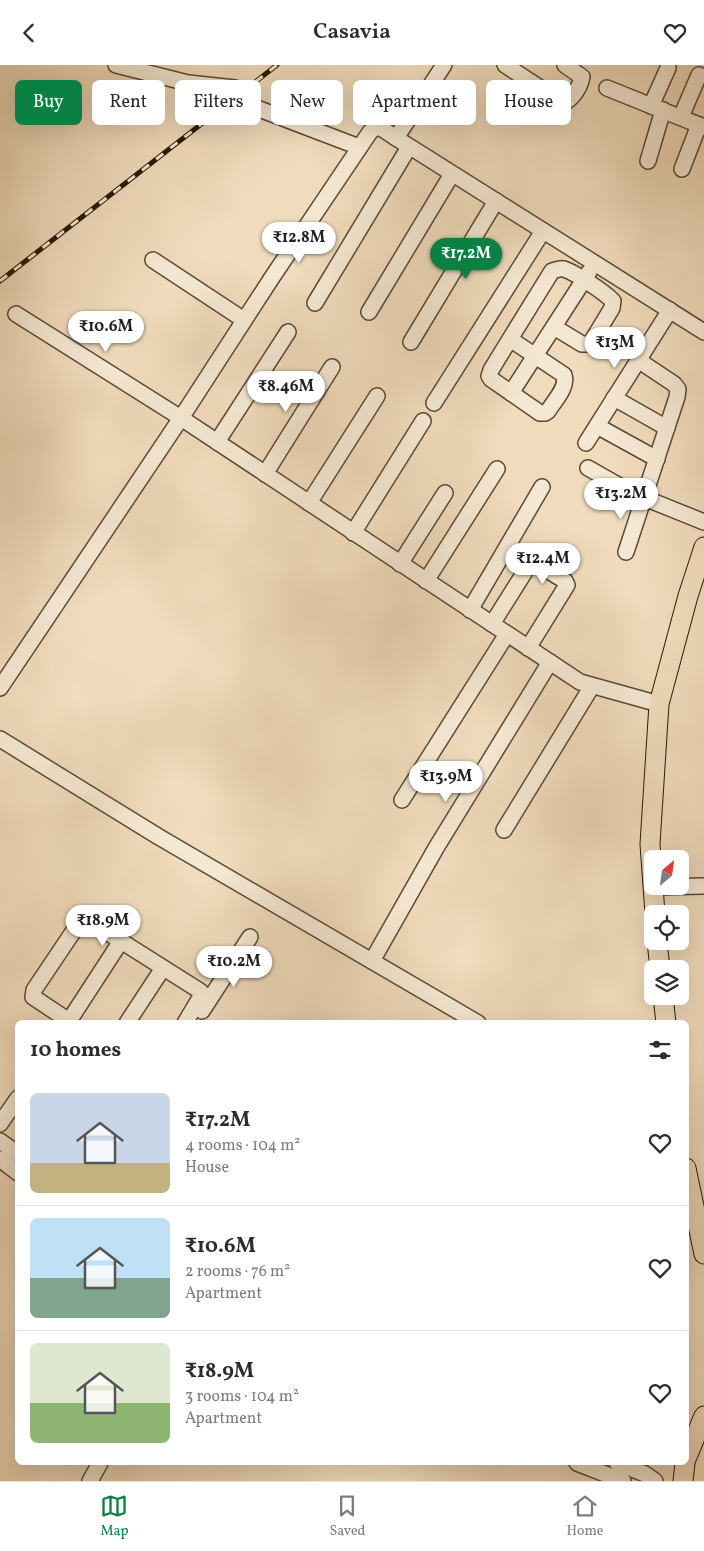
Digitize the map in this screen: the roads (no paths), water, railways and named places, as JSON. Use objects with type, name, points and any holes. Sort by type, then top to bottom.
[{"type":"main road","points":[[650,850],[659,705],[688,595],[704,547]]},
{"type":"main road","points":[[664,1005],[666,1020]]},
{"type":"main road","points":[[689,1182],[704,1254]]},
{"type":"main road","points":[[689,1452],[704,1416]]},
{"type":"main road","points":[[683,1481],[685,1465]]},
{"type":"street","points":[[116,65],[188,83],[235,89],[254,107],[359,147]]},
{"type":"street","points":[[396,138],[444,65]]},
{"type":"street","points":[[511,66],[563,103],[569,101],[577,90],[582,77],[582,69],[565,65]]},
{"type":"street","points":[[648,161],[657,108],[668,68]]},
{"type":"street","points":[[681,117],[699,75]]},
{"type":"street","points":[[607,88],[702,126],[682,169]]},
{"type":"street","points":[[0,688],[181,418],[359,147],[375,128],[381,128],[704,332]]},
{"type":"street","points":[[315,303],[409,147]]},
{"type":"street","points":[[369,312],[452,174]]},
{"type":"street","points":[[411,342],[496,201]]},
{"type":"street","points":[[434,403],[543,231]]},
{"type":"street","points":[[153,260],[244,320]]},
{"type":"street","points":[[511,393],[595,264]]},
{"type":"street","points":[[510,339],[564,375],[565,386],[545,413],[540,413],[491,379],[489,376],[491,370],[510,339],[552,271],[563,269],[613,301],[612,308],[592,341],[588,344],[582,344],[554,327]]},
{"type":"street","points":[[586,443],[670,310]]},
{"type":"street","points":[[16,314],[181,418],[580,682],[659,705]]},
{"type":"street","points":[[217,442],[288,332]]},
{"type":"street","points":[[626,552],[678,389],[674,384],[638,360]]},
{"type":"street","points":[[265,474],[332,367]]},
{"type":"street","points":[[309,503],[377,396]]},
{"type":"street","points":[[614,397],[667,428]]},
{"type":"street","points":[[353,533],[423,421]]},
{"type":"street","points":[[597,425],[657,459]]},
{"type":"street","points":[[588,468],[632,493],[704,522]]},
{"type":"street","points":[[426,581],[497,469]]},
{"type":"street","points":[[470,610],[542,487]]},
{"type":"street","points":[[400,564],[445,493]]},
{"type":"street","points":[[492,624],[531,563],[536,563],[565,581],[567,585],[528,648]]},
{"type":"street","points":[[402,800],[507,634]]},
{"type":"street","points":[[372,961],[436,848],[550,662]]},
{"type":"street","points":[[504,830],[592,685]]},
{"type":"street","points":[[0,739],[159,837],[473,1020]]},
{"type":"street","points":[[689,886],[704,886]]},
{"type":"street","points":[[66,1020],[33,997],[34,990],[83,919],[86,919],[202,993],[187,1020]]},
{"type":"street","points":[[196,1020],[250,937]]},
{"type":"street","points":[[70,1020],[121,941]]},
{"type":"street","points":[[128,1020],[163,968]]},
{"type":"street","points":[[8,1121],[15,1105]]},
{"type":"street","points":[[0,1141],[15,1152]]},
{"type":"street","points":[[0,1159],[15,1171]]},
{"type":"street","points":[[90,1481],[99,1465]]},
{"type":"street","points":[[582,1465],[623,1481]]},
{"type":"street","points":[[622,1465],[645,1474],[655,1481]]},
{"type":"railway","points":[[0,281],[277,65]]}]
